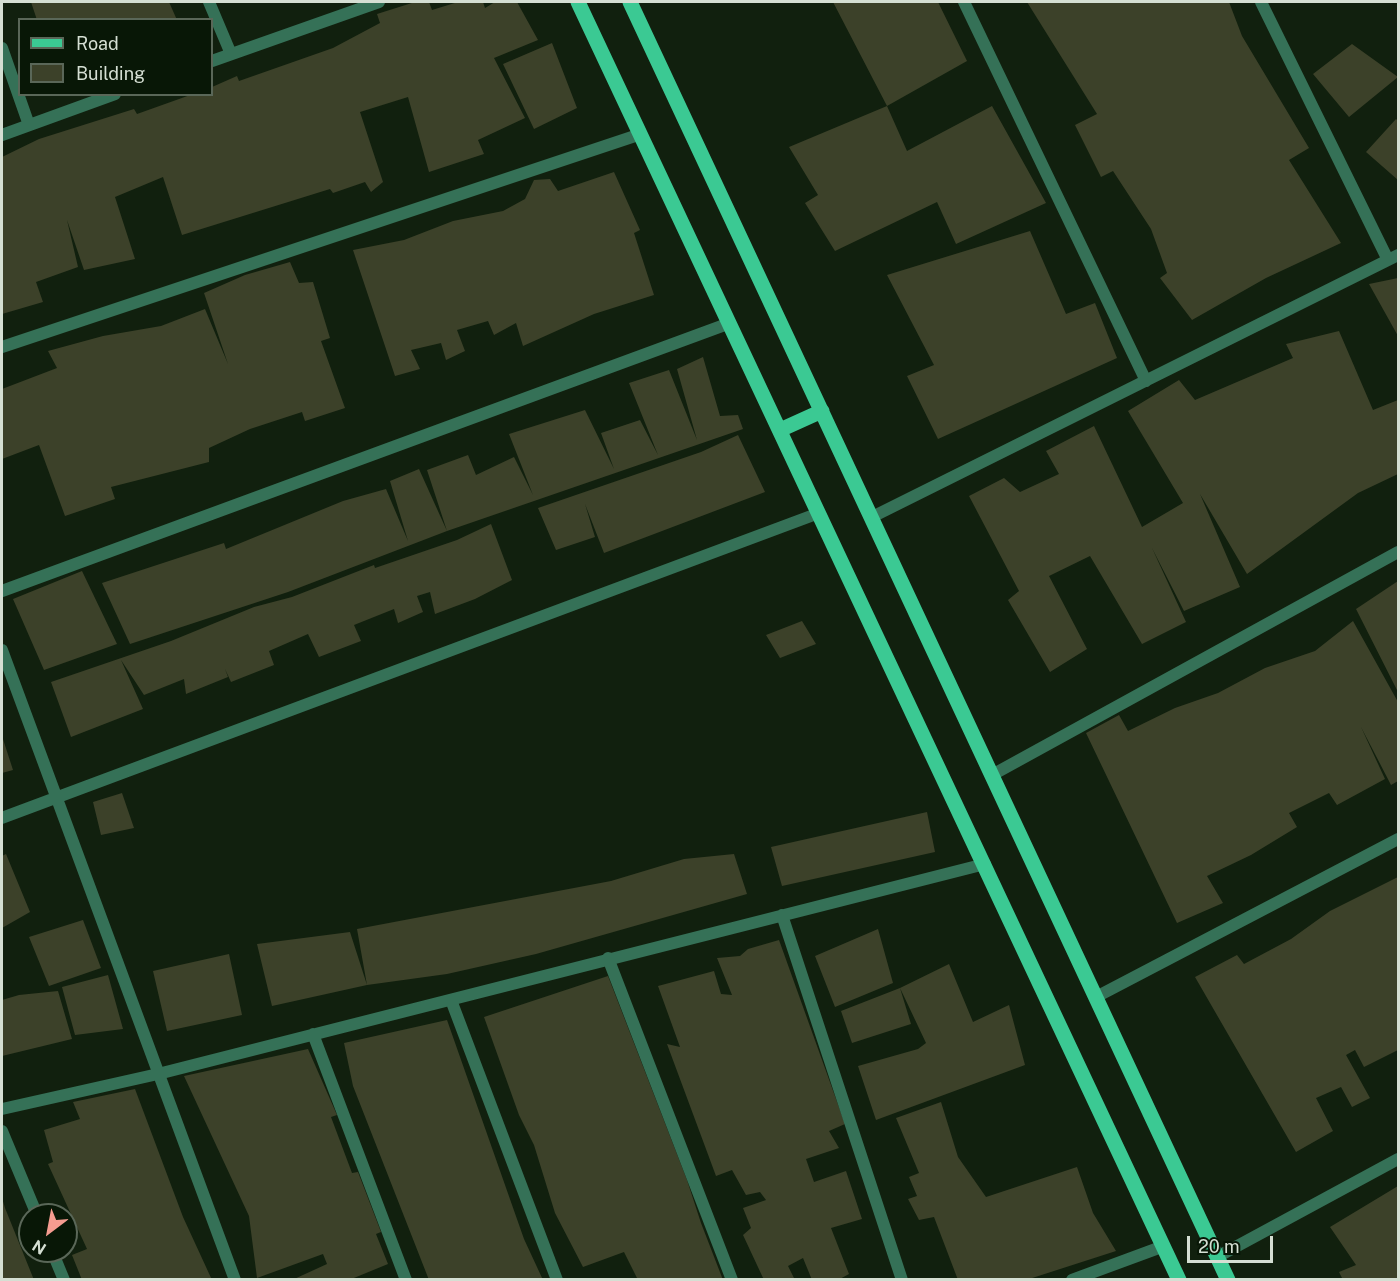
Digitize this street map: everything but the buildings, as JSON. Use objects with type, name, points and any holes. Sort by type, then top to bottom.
[{"type":"main road","points":[[578,2],[1179,1280]]},
{"type":"main road","points":[[630,2],[1228,1280]]},
{"type":"main road","points":[[780,430],[822,411]]},
{"type":"street","points":[[209,2],[231,54]]},
{"type":"street","points":[[213,61],[379,2]]},
{"type":"street","points":[[964,2],[1146,381]]},
{"type":"street","points":[[872,517],[1393,258],[1261,2]]},
{"type":"street","points":[[2,48],[18,94]]},
{"type":"street","points":[[19,96],[29,125]]},
{"type":"street","points":[[2,135],[109,96]]},
{"type":"street","points":[[2,347],[641,134]]},
{"type":"street","points":[[2,591],[730,322]]},
{"type":"street","points":[[2,818],[819,513]]},
{"type":"street","points":[[992,775],[1398,552]]},
{"type":"street","points":[[2,650],[235,1280]]},
{"type":"street","points":[[1096,997],[1398,839]]},
{"type":"street","points":[[2,1109],[158,1074],[984,864]]},
{"type":"street","points":[[782,915],[902,1280]]},
{"type":"street","points":[[608,958],[732,1280]]},
{"type":"street","points":[[451,1000],[556,1280]]},
{"type":"street","points":[[313,1034],[406,1280]]},
{"type":"street","points":[[2,1131],[32,1203]]},
{"type":"street","points":[[1217,1257],[1398,1159]]},
{"type":"street","points":[[1072,1280],[1164,1246]]},
{"type":"street","points":[[57,1263],[64,1280]]}]
